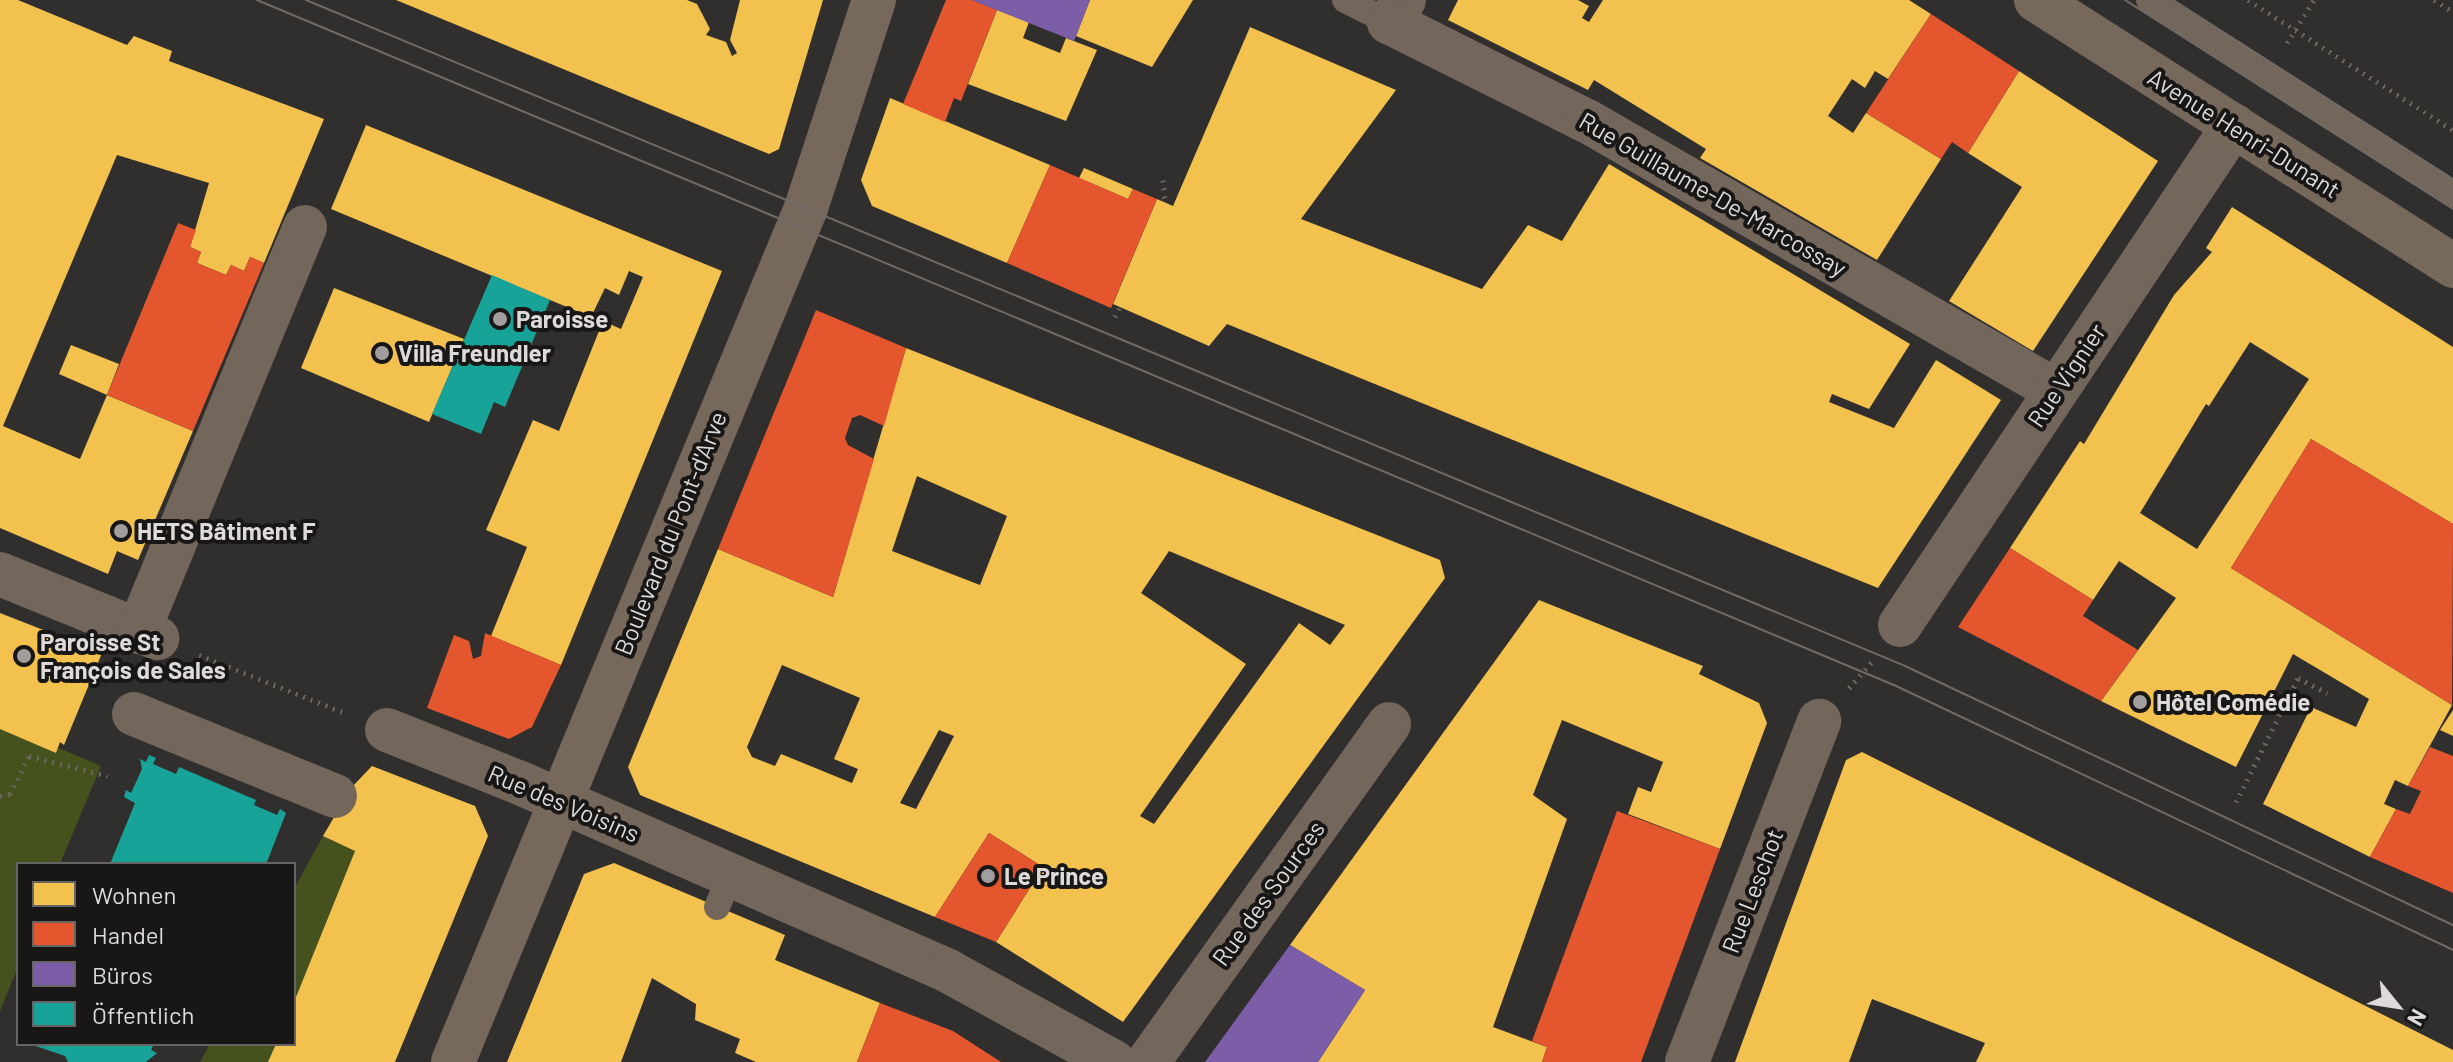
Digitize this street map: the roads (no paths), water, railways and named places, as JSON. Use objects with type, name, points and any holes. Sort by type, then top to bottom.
[{"type":"main road","name":"Boulevard du Pont-d'Arve","points":[[453,1062],[806,208],[874,0]]},
{"type":"main road","name":"Avenue Henri-Dunant","points":[[2036,0],[2453,266]]},
{"type":"street","name":"Rue Guillaume-De-Marcossay","points":[[1396,11],[2055,390]]},
{"type":"street","name":"Rue Vignier","points":[[1900,625],[2234,125]]},
{"type":"street","points":[[0,574],[147,635],[305,227]]},
{"type":"street","points":[[134,714],[236,747],[335,796]]},
{"type":"street","name":"Rue Leschot","points":[[1687,1062],[1819,721]]},
{"type":"street","name":"Rue des Sources","points":[[1148,1062],[1389,724]]},
{"type":"street","name":"Rue des Voisins","points":[[387,730],[561,800],[723,891],[948,971],[1114,1062]]},
{"type":"lane","points":[[1345,0],[1396,11]]},
{"type":"lane","points":[[2149,0],[2453,194]]},
{"type":"tram line","points":[[257,0],[1894,685],[2453,950]]},
{"type":"tram line","points":[[306,0],[1905,666],[2453,925]]},
{"type":"tram line","points":[[2125,0],[2453,209]]},
{"type":"tram line","points":[[2173,0],[2453,179]]},
{"type":"place","name":"Paroisse","points":[[500,319]]},
{"type":"place","name":"Villa Freundler","points":[[382,353]]},
{"type":"place","name":"HETS Bâtiment F","points":[[121,531]]},
{"type":"place","name":"Paroisse St François de Sales","points":[[24,656]]},
{"type":"place","name":"Hôtel Comédie","points":[[2140,702]]},
{"type":"place","name":"Le Prince","points":[[988,876]]}]
